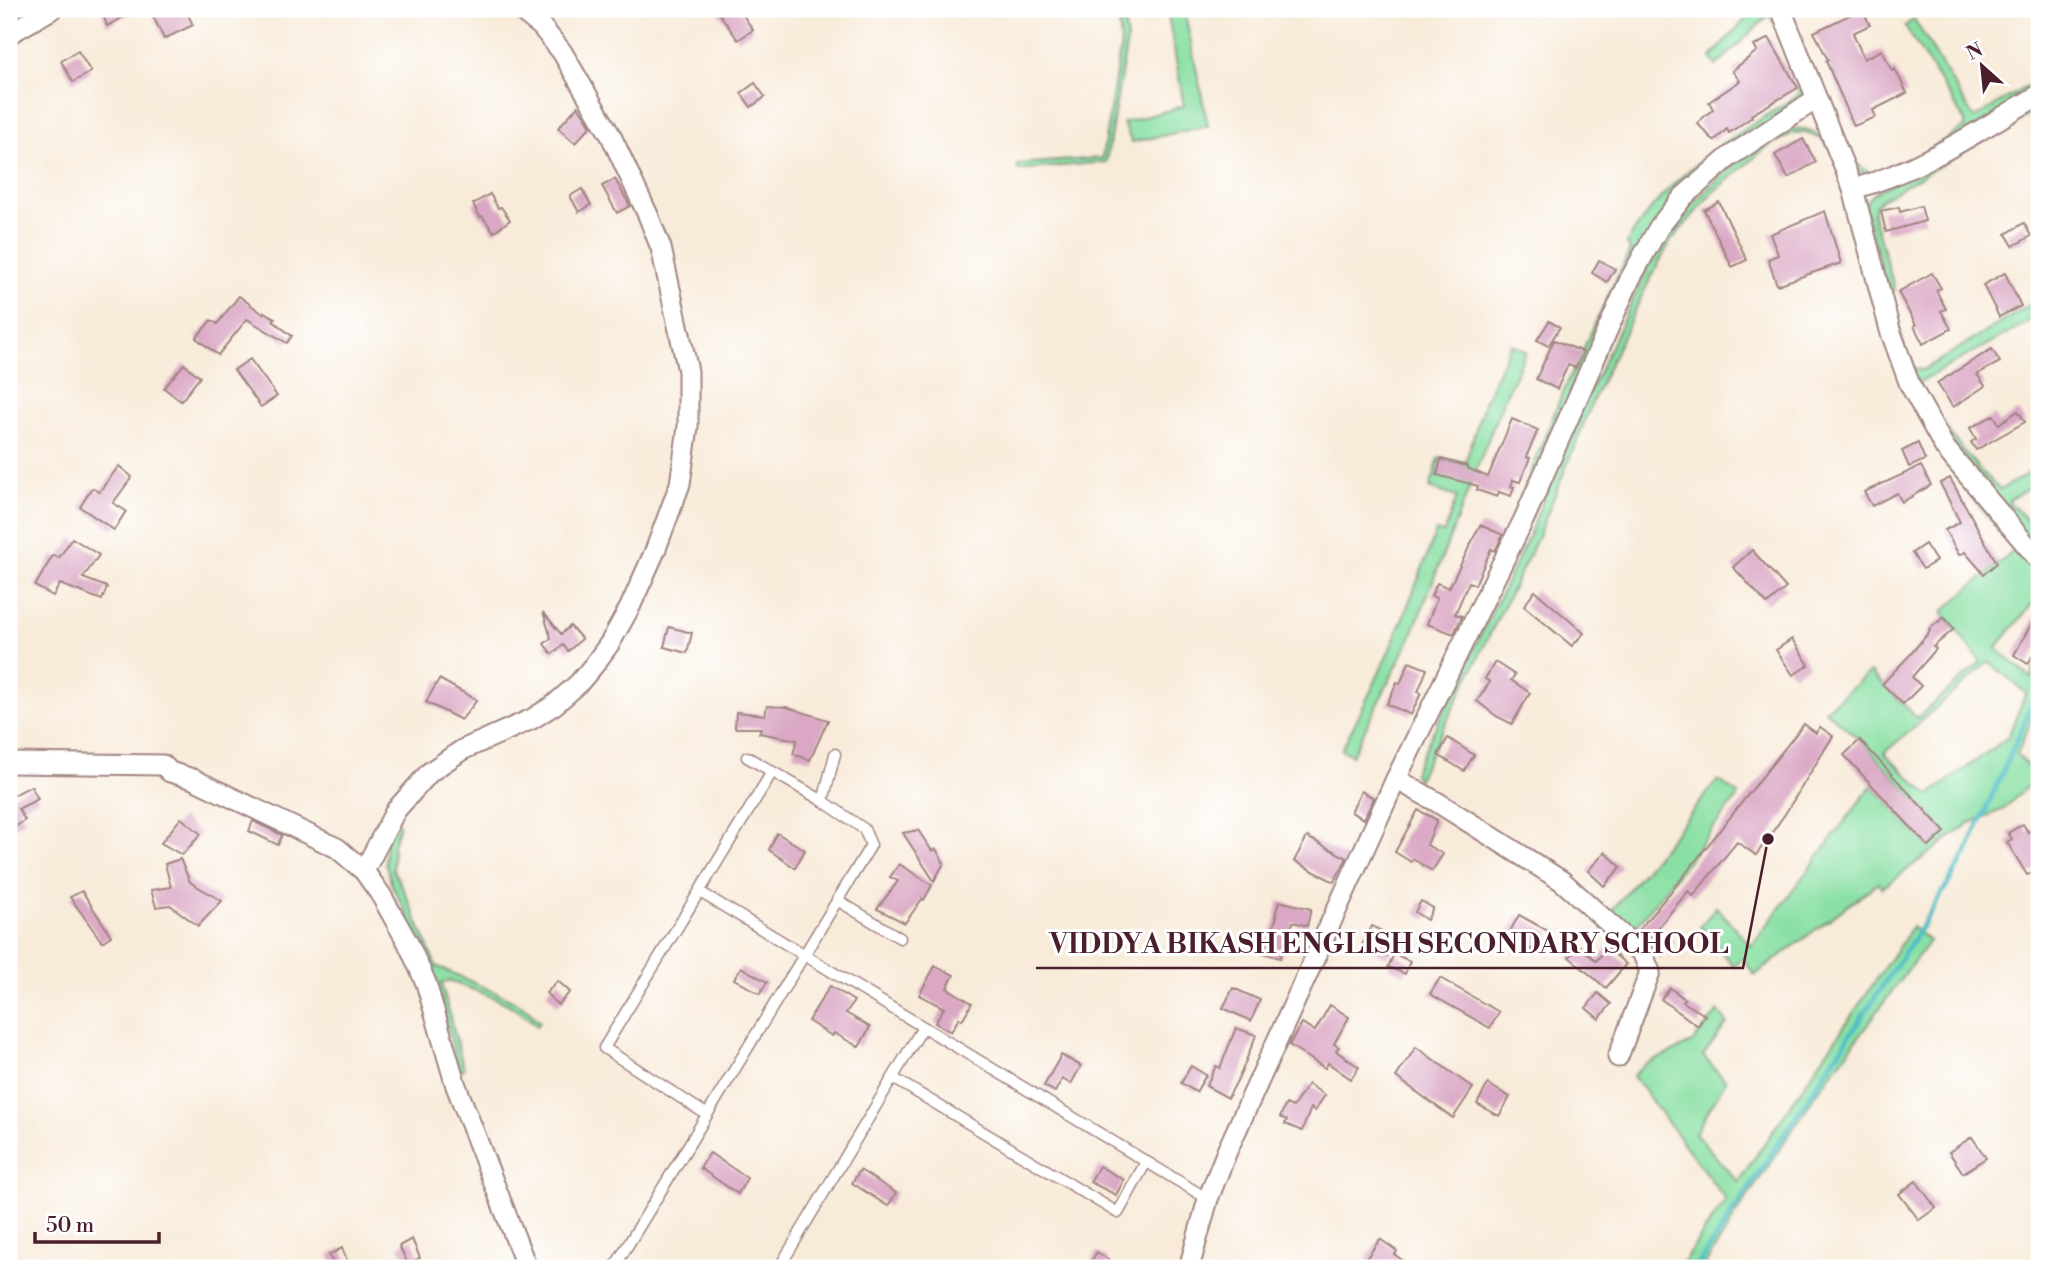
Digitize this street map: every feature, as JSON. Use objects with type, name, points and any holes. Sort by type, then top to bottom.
[{"type":"street","points":[[9,34],[52,9]]},
{"type":"street","points":[[364,871],[396,810],[430,772],[462,750],[543,712],[578,684],[594,665],[630,607],[680,484],[688,427],[688,371],[661,248],[611,136],[562,52],[546,32],[519,9]]},
{"type":"street","points":[[1781,9],[1853,189],[1889,330],[1910,385],[1945,448],[2039,560]]},
{"type":"street","points":[[1853,189],[1886,180],[1922,163],[2039,95]]},
{"type":"street","points":[[1189,1268],[1208,1199],[1227,1151],[1396,779],[1524,519],[1630,279],[1659,227],[1684,196],[1729,157],[1816,99]]},
{"type":"street","points":[[9,763],[163,765],[170,772],[193,779],[337,848],[364,871],[395,917],[426,984],[456,1086],[527,1268]]},
{"type":"street","points":[[1396,779],[1562,881],[1643,954],[1650,972],[1618,1058]]},
{"type":"lane","points":[[823,802],[835,754]]},
{"type":"lane","points":[[614,1268],[871,845],[864,829],[747,757]]},
{"type":"lane","points":[[706,1114],[604,1048],[772,772]]},
{"type":"lane","points":[[700,892],[1208,1199]]},
{"type":"lane","points":[[837,900],[900,938]]},
{"type":"lane","points":[[779,1268],[923,1027]]},
{"type":"lane","points":[[893,1078],[1118,1213],[1146,1162]]},
{"type":"green space","points":[[1118,9],[1123,9],[1127,40],[1106,162],[1018,170],[1017,164],[1102,158],[1121,44]]},
{"type":"green space","points":[[1167,9],[1184,9],[1208,126],[1132,142],[1123,123],[1184,106]]},
{"type":"green space","points":[[1755,9],[1773,9],[1804,91],[1802,97],[1670,201],[1532,490],[1522,494],[1563,392],[1630,250],[1626,244],[1643,218],[1682,176],[1703,159],[1798,95],[1801,85],[1770,14],[1716,66],[1711,57]]},
{"type":"green space","points":[[1914,19],[1974,118],[2039,79],[2039,90],[1915,162],[1873,179],[1856,170],[1842,150],[1846,148],[1865,170],[1879,173],[1904,164],[1965,127],[1965,121],[1905,26]]},
{"type":"green space","points":[[2039,102],[2039,109],[1880,200],[1873,215],[1895,290],[1890,293],[1912,369],[1923,370],[2039,299],[2039,316],[1918,383],[1954,440],[2000,490],[2039,467],[2039,482],[2008,501],[2039,533],[2039,551],[1947,440],[1909,369],[1865,208],[1867,200],[1874,193]]},
{"type":"green space","points":[[1789,129],[1802,129],[1818,134],[1829,149],[1821,139],[1805,132],[1793,133],[1768,146],[1712,193],[1670,242],[1596,393],[1537,539],[1417,781],[1414,773],[1416,767],[1528,538],[1562,451],[1646,271],[1674,228],[1725,172],[1745,156]]},
{"type":"green space","points":[[1511,344],[1526,351],[1502,404],[1411,637],[1352,755],[1341,750],[1393,643],[1436,531],[1444,533],[1457,497],[1430,488],[1439,458],[1465,463],[1485,400]]},
{"type":"green space","points":[[1976,497],[2039,570],[2039,596],[1996,648],[2031,678],[2039,658],[2039,703],[2017,754],[2037,777],[2004,809],[1970,823],[1882,888],[1878,883],[1755,975],[1742,958],[1734,966],[1700,927],[1716,907],[1751,946],[1872,785],[1929,847],[1945,832],[1860,740],[1825,710],[1870,672],[1917,718],[1981,662],[1942,612],[2016,549],[1972,498]],"holes":[[[1989,662],[2026,693],[2008,737],[1929,795],[1884,753]]]},
{"type":"green space","points":[[1718,780],[1739,795],[1631,933],[1609,914]]},
{"type":"green space","points":[[395,819],[399,825],[393,845],[393,870],[436,966],[510,999],[527,1009],[540,1022],[537,1026],[517,1010],[485,994],[449,981],[441,983],[464,1069],[459,1072],[434,975],[392,885],[385,862],[386,837]]},
{"type":"green space","points":[[1912,927],[1929,941],[1815,1096],[1703,1268],[1679,1268],[1726,1200],[1633,1076],[1642,1066],[1692,1043],[1718,1011],[1727,1023],[1703,1056],[1726,1081],[1695,1133],[1738,1182]]},
{"type":"building","points":[[109,9],[138,9],[107,26],[102,12]]},
{"type":"building","points":[[168,9],[185,9],[193,25],[164,39],[153,16]]},
{"type":"building","points":[[716,9],[739,9],[753,30],[738,40]]},
{"type":"building","points":[[1862,9],[1870,25],[1853,33],[1864,59],[1882,50],[1907,93],[1873,110],[1876,117],[1854,126],[1814,32]]},
{"type":"building","points":[[1769,38],[1798,88],[1751,115],[1752,117],[1729,133],[1727,129],[1714,141],[1697,123],[1713,109],[1709,102],[1740,81],[1732,71],[1757,51],[1754,46]]},
{"type":"building","points":[[78,51],[91,72],[73,82],[61,61]]},
{"type":"building","points":[[755,83],[765,97],[751,107],[741,93]]},
{"type":"building","points":[[578,106],[591,126],[575,143],[558,128]]},
{"type":"building","points":[[1803,139],[1816,162],[1788,178],[1775,155]]},
{"type":"building","points":[[615,179],[630,206],[617,213],[602,186]]},
{"type":"building","points":[[582,189],[591,205],[579,212],[570,196]]},
{"type":"building","points":[[490,194],[498,208],[501,207],[510,220],[494,232],[482,216],[480,217],[473,204]]},
{"type":"building","points":[[1719,202],[1747,260],[1732,267],[1704,210]]},
{"type":"building","points":[[1921,206],[1925,221],[1886,232],[1881,211],[1899,207],[1900,212]]},
{"type":"building","points":[[1825,211],[1841,263],[1777,285],[1768,259],[1778,255],[1770,234]]},
{"type":"building","points":[[2024,223],[2031,236],[2013,246],[2006,234]]},
{"type":"building","points":[[1599,260],[1615,269],[1607,282],[1592,273]]},
{"type":"building","points":[[1932,273],[1941,288],[1936,290],[1946,309],[1941,311],[1951,329],[1923,344],[1898,292]]},
{"type":"building","points":[[2005,273],[2021,306],[1999,317],[1983,285]]},
{"type":"building","points":[[239,296],[263,314],[264,312],[275,318],[273,321],[292,336],[287,343],[247,319],[218,355],[196,338],[211,320],[217,324]]},
{"type":"building","points":[[1549,321],[1560,327],[1548,346],[1537,340]]},
{"type":"building","points":[[1554,340],[1583,352],[1576,368],[1568,365],[1557,389],[1536,379]]},
{"type":"building","points":[[1992,349],[2000,362],[1977,374],[1985,386],[1953,407],[1937,383]]},
{"type":"building","points":[[250,359],[277,396],[261,407],[234,370]]},
{"type":"building","points":[[184,364],[200,377],[181,401],[164,388]]},
{"type":"building","points":[[2018,411],[2025,422],[1976,450],[1971,442],[1976,439],[1970,428],[1994,415],[1999,424]]},
{"type":"building","points":[[1512,419],[1538,430],[1526,457],[1530,458],[1520,482],[1513,480],[1511,496],[1499,492],[1497,497],[1477,490],[1478,486],[1437,475],[1441,459],[1467,466],[1488,477]]},
{"type":"building","points":[[1918,443],[1925,460],[1909,467],[1902,451]]},
{"type":"building","points":[[119,466],[132,477],[113,503],[126,511],[114,530],[80,507],[92,488],[99,492]]},
{"type":"building","points":[[1921,466],[1931,485],[1902,502],[1897,493],[1872,506],[1864,492]]},
{"type":"building","points":[[1950,478],[1997,563],[1984,574],[1965,552],[1959,555],[1945,530],[1960,522],[1940,483]]},
{"type":"building","points":[[1480,525],[1503,535],[1495,551],[1491,549],[1475,585],[1469,582],[1455,614],[1462,616],[1454,634],[1427,624],[1437,598],[1431,596],[1437,583],[1449,588]]},
{"type":"building","points":[[72,538],[99,555],[83,578],[107,587],[102,600],[60,584],[53,596],[35,586],[53,555],[59,558]]},
{"type":"building","points":[[1925,544],[1936,561],[1923,569],[1912,553]]},
{"type":"building","points":[[1752,550],[1786,588],[1767,604],[1733,567]]},
{"type":"building","points":[[1535,591],[1584,633],[1572,646],[1524,606]]},
{"type":"building","points":[[2039,610],[2039,644],[2028,664],[2014,655]]},
{"type":"building","points":[[543,612],[561,634],[570,626],[582,639],[568,651],[563,645],[552,654],[544,644],[551,638]]},
{"type":"building","points":[[1944,617],[1954,629],[1933,647],[1936,649],[1912,677],[1921,686],[1903,704],[1882,684],[1909,656],[1929,629]]},
{"type":"building","points":[[669,627],[692,633],[687,653],[664,647]]},
{"type":"building","points":[[1792,639],[1809,665],[1793,675],[1776,650]]},
{"type":"building","points":[[1409,662],[1427,669],[1418,692],[1421,693],[1411,715],[1387,704],[1397,682],[1400,684]]},
{"type":"building","points":[[1495,662],[1515,675],[1511,680],[1530,693],[1512,724],[1496,716],[1477,701],[1490,682],[1485,679]]},
{"type":"building","points":[[439,679],[477,700],[461,720],[426,702]]},
{"type":"building","points":[[767,706],[786,707],[828,720],[810,760],[793,754],[797,740],[759,733],[761,728],[735,728],[736,712],[765,715]]},
{"type":"building","points":[[1804,724],[1816,733],[1820,727],[1833,736],[1756,855],[1737,842],[1693,896],[1688,891],[1657,929],[1673,942],[1663,955],[1637,932]]},
{"type":"building","points":[[1448,738],[1474,755],[1464,771],[1438,755]]},
{"type":"building","points":[[1860,740],[1945,832],[1929,847],[1844,755]]},
{"type":"building","points":[[31,786],[38,799],[18,809],[25,820],[9,831],[9,795],[10,797]]},
{"type":"building","points":[[1361,791],[1374,798],[1364,819],[1351,812]]},
{"type":"building","points":[[1418,810],[1437,820],[1427,845],[1443,854],[1432,871],[1395,852]]},
{"type":"building","points":[[181,818],[201,834],[182,855],[161,843]]},
{"type":"building","points":[[253,821],[282,835],[278,845],[249,831]]},
{"type":"building","points":[[2023,824],[2028,832],[2039,825],[2039,868],[2027,875],[2007,842],[2012,839],[2008,833]]},
{"type":"building","points":[[918,830],[932,851],[936,849],[944,863],[934,881],[903,833]]},
{"type":"building","points":[[777,833],[805,850],[795,868],[769,850]]},
{"type":"building","points":[[1307,837],[1347,858],[1334,882],[1294,861]]},
{"type":"building","points":[[1605,852],[1621,867],[1604,886],[1588,871]]},
{"type":"building","points":[[180,859],[190,882],[222,901],[198,926],[170,905],[156,907],[151,890],[171,887],[165,864]]},
{"type":"building","points":[[899,864],[932,885],[924,900],[922,899],[905,923],[877,909],[898,881],[890,877]]},
{"type":"building","points":[[82,891],[111,936],[102,942],[70,897]]},
{"type":"building","points":[[1279,901],[1311,909],[1307,926],[1293,922],[1280,958],[1264,953],[1277,916]]},
{"type":"building","points":[[1421,901],[1433,908],[1427,920],[1415,912]]},
{"type":"building","points":[[1519,915],[1550,932],[1539,953],[1524,946],[1527,940],[1510,931]]},
{"type":"building","points":[[1372,926],[1396,939],[1387,957],[1362,945]]},
{"type":"building","points":[[1580,946],[1596,961],[1607,948],[1626,964],[1606,988],[1569,957]]},
{"type":"building","points":[[1394,954],[1410,961],[1405,974],[1388,967]]},
{"type":"building","points":[[935,966],[954,975],[947,988],[972,1003],[951,1032],[935,1023],[944,1008],[919,995]]},
{"type":"building","points":[[741,967],[767,982],[760,994],[734,979]]},
{"type":"building","points":[[1440,978],[1499,1012],[1490,1028],[1430,994]]},
{"type":"building","points":[[558,981],[570,992],[558,1005],[546,993]]},
{"type":"building","points":[[830,986],[854,1001],[846,1013],[870,1027],[859,1047],[834,1033],[832,1036],[808,1021]]},
{"type":"building","points":[[1233,988],[1260,1000],[1251,1021],[1223,1008]]},
{"type":"building","points":[[1670,988],[1685,999],[1683,1002],[1705,1015],[1698,1026],[1661,999]]},
{"type":"building","points":[[1598,993],[1611,1004],[1599,1019],[1586,1008]]},
{"type":"building","points":[[1330,1005],[1349,1017],[1334,1044],[1339,1047],[1336,1051],[1359,1067],[1351,1079],[1328,1063],[1325,1068],[1289,1045],[1302,1023],[1315,1031]]},
{"type":"building","points":[[1236,1028],[1256,1035],[1228,1098],[1206,1086],[1216,1066],[1220,1068]]},
{"type":"building","points":[[1416,1047],[1473,1088],[1453,1118],[1396,1077]]},
{"type":"building","points":[[1061,1055],[1081,1066],[1071,1084],[1062,1079],[1055,1092],[1044,1086]]},
{"type":"building","points":[[1191,1066],[1206,1075],[1196,1092],[1181,1083]]},
{"type":"building","points":[[1308,1084],[1325,1095],[1315,1111],[1311,1108],[1302,1131],[1285,1124],[1287,1120],[1280,1117],[1286,1104],[1293,1107]]},
{"type":"building","points":[[1488,1084],[1510,1097],[1499,1116],[1477,1104]]},
{"type":"building","points":[[1972,1137],[1986,1158],[1963,1173],[1949,1152]]},
{"type":"building","points":[[710,1153],[747,1178],[738,1194],[700,1168]]},
{"type":"building","points":[[1099,1166],[1124,1180],[1116,1195],[1090,1182]]},
{"type":"building","points":[[860,1170],[896,1193],[888,1206],[852,1183]]},
{"type":"building","points":[[1916,1181],[1936,1208],[1919,1220],[1899,1194]]},
{"type":"building","points":[[412,1239],[420,1258],[408,1264],[399,1246]]},
{"type":"building","points":[[1380,1239],[1397,1251],[1395,1255],[1414,1268],[1379,1268],[1366,1259]]},
{"type":"building","points":[[342,1248],[347,1260],[335,1267],[329,1255]]},
{"type":"building","points":[[1097,1252],[1109,1260],[1104,1268],[1087,1268]]},
{"type":"waterway","points":[[1696,1268],[1922,926],[1966,854],[2025,722],[2039,684]]},
{"type":"place","name":"VIDDYA BIKASH ENGLISH SECONDARY SCHOOL","points":[[1768,839]]}]
